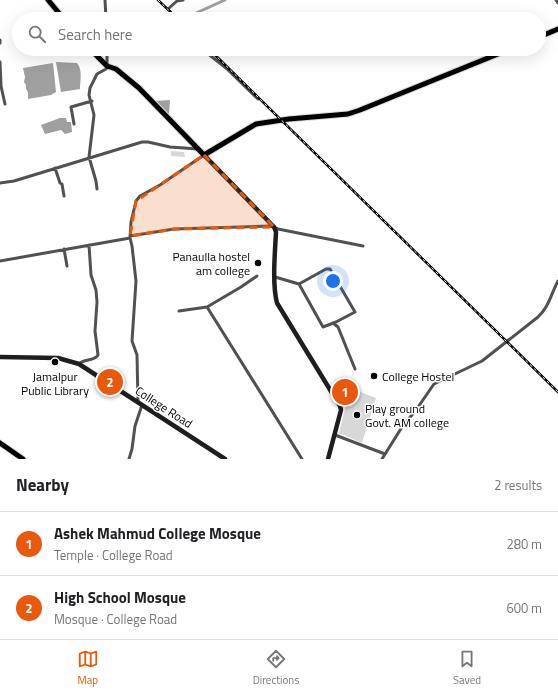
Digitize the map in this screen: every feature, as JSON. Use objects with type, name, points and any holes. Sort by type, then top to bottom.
[{"type":"main road","points":[[48,0],[58,12]]},
{"type":"main road","points":[[546,34],[558,29]]},
{"type":"main road","points":[[97,56],[107,66],[120,72],[140,88],[274,226],[276,232],[275,298],[341,410],[328,459]]},
{"type":"main road","points":[[204,155],[256,124],[289,119],[348,114],[493,56]]},
{"type":"main road","name":"College Road","points":[[0,357],[58,358],[79,364],[225,459]]},
{"type":"main road","points":[[0,443],[23,459]]},
{"type":"street","points":[[106,0],[106,12]]},
{"type":"street","points":[[168,9],[177,1],[183,0]]},
{"type":"street","points":[[96,188],[96,181],[89,157],[94,115],[92,101],[89,95],[90,88],[96,74],[106,69],[107,56]]},
{"type":"street","points":[[211,56],[226,68],[258,99]]},
{"type":"street","points":[[0,62],[1,86],[5,104]]},
{"type":"street","points":[[74,124],[71,106],[92,101]]},
{"type":"street","points":[[0,183],[14,181],[142,142],[198,149]]},
{"type":"street","points":[[129,459],[140,403],[137,355],[132,341],[136,281],[130,237],[132,211],[140,196],[160,185],[204,155]]},
{"type":"street","points":[[55,168],[60,183],[62,184],[64,196]]},
{"type":"street","points":[[0,261],[174,228],[274,226],[278,229],[363,246]]},
{"type":"street","points":[[79,364],[82,360],[95,358],[98,355],[95,331],[97,302],[96,290],[91,275],[89,245]]},
{"type":"street","points":[[64,249],[67,266]]},
{"type":"street","points":[[275,277],[299,284],[323,327],[339,321],[355,312],[330,269],[326,269],[299,284]]},
{"type":"street","points":[[179,311],[198,310],[207,307],[257,276]]},
{"type":"street","points":[[382,459],[402,427],[434,384],[482,361],[538,317],[545,310],[558,281]]},
{"type":"street","points":[[207,307],[302,459]]},
{"type":"street","points":[[338,327],[339,321]]},
{"type":"street","points":[[333,323],[338,327],[355,369]]},
{"type":"street","points":[[335,435],[370,447],[385,454]]},
{"type":"highlighted area","points":[[204,155],[274,227],[174,229],[130,236],[136,201]]},
{"type":"shaded area","points":[[56,62],[77,63],[81,72],[80,89],[61,92]]},
{"type":"shaded area","points":[[53,63],[56,92],[51,95],[28,99],[28,92],[24,82],[25,77],[23,68]]},
{"type":"shaded area","points":[[170,100],[169,115],[155,101]]},
{"type":"shaded area","points":[[60,118],[66,118],[67,122],[71,122],[72,132],[65,134],[61,130],[45,134],[41,125]]},
{"type":"shaded area","points":[[171,151],[184,152],[185,157],[171,156]]},
{"type":"shaded area","name":"Play ground Govt. AM college","points":[[350,388],[376,398],[362,443],[339,433]]},
{"type":"waterway","points":[[198,12],[225,0]]},
{"type":"railway","points":[[158,0],[171,12]]},
{"type":"railway","points":[[216,56],[558,392]]},
{"type":"place","name":"Panaulla hostel am college","points":[[258,263]]},
{"type":"place","name":"Jamalpur Public Library","points":[[55,362]]},
{"type":"place","name":"College Hostel","points":[[374,376]]},
{"type":"place","name":"High School Mosque","points":[[110,382]]},
{"type":"place","name":"Ashek Mahmud College Mosque","points":[[345,392]]},
{"type":"place","name":"Play ground Govt. AM college","points":[[357,415]]}]
